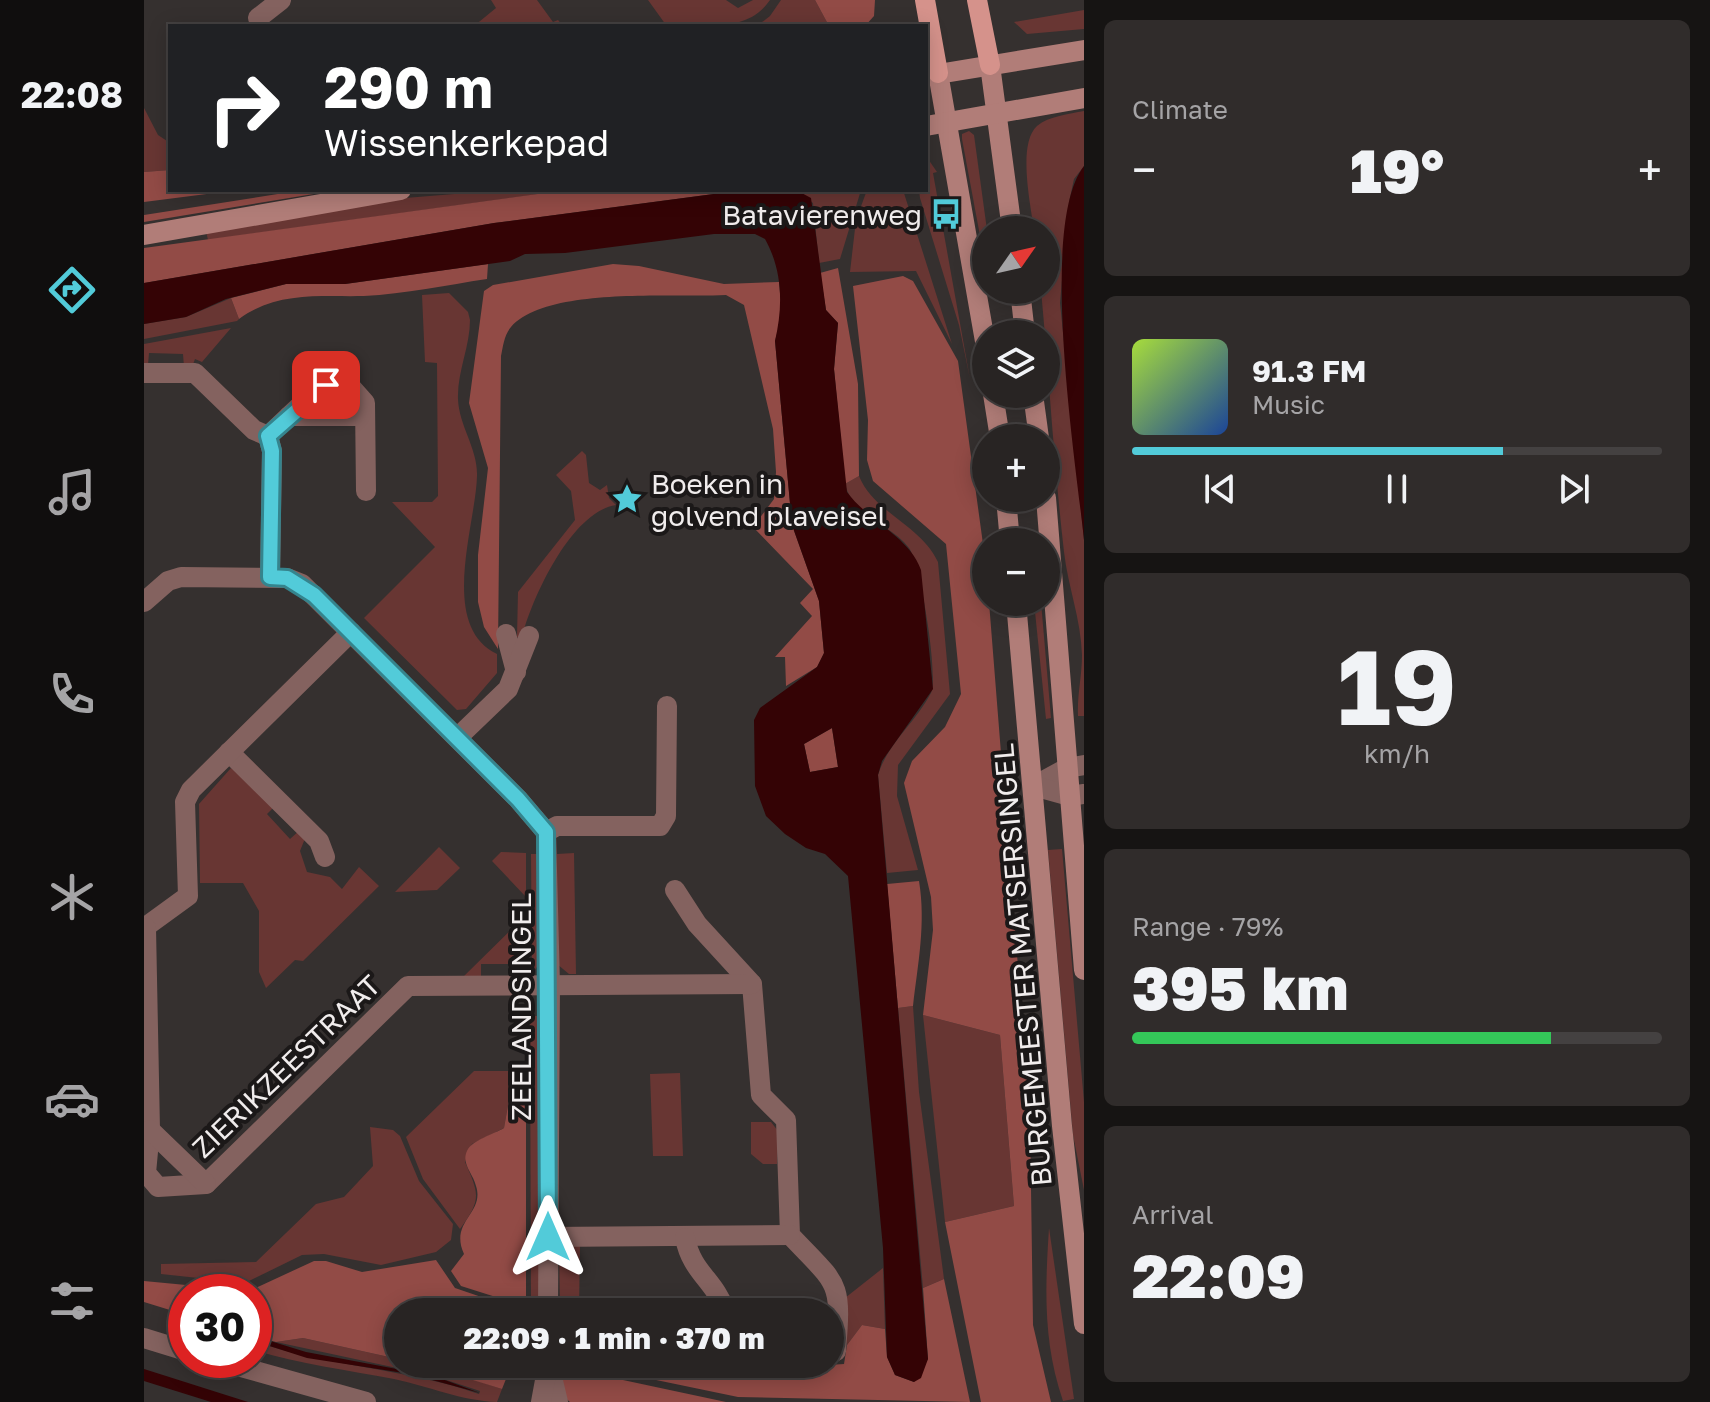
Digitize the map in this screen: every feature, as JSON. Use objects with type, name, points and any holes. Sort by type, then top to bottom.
[{"type":"main road","points":[[925,0],[927,24]]},
{"type":"main road","points":[[977,0],[990,65],[1010,216]]},
{"type":"main road","points":[[928,32],[932,74],[949,122],[982,320]]},
{"type":"main road","points":[[932,74],[1084,50]]},
{"type":"main road","points":[[928,126],[1084,98]]},
{"type":"main road","points":[[144,235],[390,192]]},
{"type":"main road","points":[[1048,512],[1076,766],[1084,970]]},
{"type":"main road","name":"BURGEMEESTER MATSERSINGEL","points":[[1017,616],[1062,1126],[1084,1324]]},
{"type":"street","points":[[258,18],[281,0]]},
{"type":"street","points":[[144,373],[195,373],[254,430],[268,436]]},
{"type":"street","points":[[268,436],[321,386],[349,385],[363,398],[366,491]]},
{"type":"street","points":[[289,416],[365,416]]},
{"type":"street","points":[[268,436],[272,451],[270,577]]},
{"type":"street","points":[[144,602],[168,581],[181,577],[270,577],[287,578],[302,584],[457,738],[546,832],[557,826],[660,826],[666,816],[667,706]]},
{"type":"street","points":[[145,928],[188,896],[185,802],[191,790],[351,632]]},
{"type":"street","points":[[506,634],[516,672]]},
{"type":"street","points":[[457,738],[508,689],[529,636]]},
{"type":"street","points":[[229,752],[319,841],[325,857]]},
{"type":"street","points":[[1034,786],[1076,766]]},
{"type":"street","points":[[1034,786],[1077,795]]},
{"type":"street","name":"ZEELANDSINGEL","points":[[546,832],[550,985],[548,1298]]},
{"type":"street","points":[[675,890],[697,924],[752,984],[761,1095],[786,1120],[790,1235],[835,1284],[838,1298]]},
{"type":"street","name":"ZIERIKZEESTRAAT","points":[[145,928],[150,1130],[146,1173],[158,1187],[206,1184],[408,986],[752,984]]},
{"type":"street","name":"ZIERIKZEESTRAAT","points":[[150,1130],[206,1184]]},
{"type":"street","points":[[548,1237],[790,1235]]},
{"type":"street","points":[[685,1238],[690,1261],[719,1291],[721,1298]]},
{"type":"street","points":[[144,1338],[168,1345]]},
{"type":"street","points":[[272,1376],[366,1402]]},
{"type":"street","points":[[541,1402],[546,1378]]},
{"type":"street","points":[[552,1378],[558,1402]]},
{"type":"shaded area","points":[[491,0],[537,0],[553,22],[558,20],[561,24],[476,24],[496,8]]},
{"type":"shaded area","points":[[648,0],[726,0],[738,8],[753,0],[770,0],[760,11],[737,23],[665,24]]},
{"type":"shaded area","points":[[781,0],[815,0],[828,24],[760,24],[770,16]]},
{"type":"shaded area","points":[[815,0],[875,0],[874,16],[867,24],[828,24]]},
{"type":"shaded area","points":[[1084,10],[1084,29],[1027,34],[1014,22]]},
{"type":"shaded area","points":[[144,108],[158,135],[168,142],[168,170],[144,172]]},
{"type":"shaded area","points":[[1084,111],[1084,166],[1074,179],[1069,202],[1060,303],[1060,216],[1032,216],[1026,160],[1031,135],[1037,126],[1053,118]]},
{"type":"shaded area","points":[[969,131],[974,135],[985,216],[976,216],[962,134]]},
{"type":"shaded area","points":[[928,159],[937,172],[933,173],[970,379],[959,325],[919,192],[928,192]]},
{"type":"shaded area","points":[[1084,166],[1084,540],[1068,403],[1062,290],[1063,238],[1070,196]]},
{"type":"shaded area","points":[[168,170],[168,192],[222,192],[144,202],[144,172]]},
{"type":"shaded area","points":[[290,192],[326,192],[144,222],[144,215]]},
{"type":"shaded area","points":[[479,192],[554,192],[208,240],[206,231],[393,199]]},
{"type":"shaded area","points":[[552,192],[729,192],[494,223],[144,283],[144,248]]},
{"type":"shaded area","points":[[729,192],[800,192],[811,198],[826,310],[838,323],[834,369],[847,492],[898,538],[921,570],[933,689],[882,761],[878,775],[928,1359],[921,1378],[914,1382],[895,1375],[887,1357],[883,1248],[848,876],[825,854],[806,848],[766,816],[755,786],[754,720],[760,708],[817,667],[824,653],[819,601],[792,525],[775,341],[780,289],[765,239],[755,234],[714,234],[565,253],[525,254],[510,261],[345,284],[286,284],[226,299],[186,317],[144,324],[144,283],[494,223]],"holes":[[[832,728],[838,767],[810,772],[804,744]]]},
{"type":"shaded area","points":[[799,192],[860,192],[840,259],[819,263],[813,203]]},
{"type":"shaded area","points":[[866,192],[904,192],[952,344],[916,271],[850,272],[856,220]]},
{"type":"shaded area","points":[[488,264],[487,279],[379,295],[299,297],[268,304],[239,319],[231,298],[286,284],[345,284]]},
{"type":"shaded area","points":[[613,264],[639,266],[724,284],[779,282],[782,315],[775,341],[792,525],[819,601],[824,653],[817,667],[786,686],[785,657],[775,657],[812,616],[800,603],[813,589],[753,527],[774,499],[773,429],[744,305],[726,295],[581,300],[552,305],[528,314],[511,327],[501,356],[498,649],[484,627],[478,602],[478,555],[488,468],[469,403],[484,291],[493,285]]},
{"type":"shaded area","points":[[838,268],[858,384],[859,476],[845,484],[834,369],[838,323],[826,310],[820,273]]},
{"type":"shaded area","points":[[903,276],[913,281],[958,361],[972,464],[972,512],[979,512],[981,528],[972,528],[972,616],[990,616],[1030,1118],[1033,1325],[1051,1402],[981,1402],[945,1222],[1014,1206],[1000,1035],[923,1015],[933,930],[931,897],[904,783],[912,761],[945,727],[961,694],[946,544],[873,481],[867,460],[868,420],[853,286]]},
{"type":"shaded area","points":[[449,293],[468,312],[470,320],[458,399],[475,456],[477,476],[464,572],[464,598],[469,621],[479,640],[497,654],[497,673],[466,709],[457,710],[364,618],[435,547],[392,502],[432,502],[438,496],[437,363],[425,362],[422,295]]},
{"type":"shaded area","points":[[231,298],[239,319],[237,321],[144,339],[144,324],[186,317]]},
{"type":"shaded area","points":[[1060,303],[1084,540],[1084,716],[1078,716],[1081,642],[1068,578],[1060,512],[1060,424],[1052,424],[1051,408],[1060,408],[1060,320],[1043,320],[1042,304]]},
{"type":"shaded area","points":[[231,328],[202,362],[195,359],[192,367],[184,367],[183,354],[149,353],[148,365],[144,365],[144,344]]},
{"type":"shaded area","points":[[582,451],[586,455],[589,483],[600,490],[607,485],[609,498],[616,505],[599,511],[569,540],[544,580],[522,637],[517,637],[518,592],[575,520],[571,491],[556,475]]},
{"type":"shaded area","points":[[859,476],[875,500],[921,538],[938,562],[950,694],[898,765],[897,796],[918,870],[887,873],[878,775],[888,753],[931,693],[933,682],[927,619],[909,548],[893,532],[864,512],[849,495],[845,484]]},
{"type":"shaded area","points":[[1035,616],[1042,616],[1051,718],[1046,719]]},
{"type":"shaded area","points":[[832,728],[838,767],[810,772],[804,744]]},
{"type":"shaded area","points":[[231,768],[276,805],[267,814],[290,839],[300,830],[306,836],[300,851],[307,872],[330,877],[342,889],[359,867],[379,886],[303,961],[295,960],[266,988],[259,972],[259,911],[243,883],[200,883],[199,804]]},
{"type":"shaded area","points":[[439,847],[460,868],[437,890],[395,892]]},
{"type":"shaded area","points":[[1062,849],[1084,1102],[1084,1190],[1073,1135],[1048,850]]},
{"type":"shaded area","points":[[501,852],[526,853],[526,897],[492,861]]},
{"type":"shaded area","points":[[574,853],[576,974],[569,974],[557,964],[557,854]]},
{"type":"shaded area","points":[[531,854],[540,854],[539,964],[532,974]]},
{"type":"shaded area","points":[[919,881],[921,928],[913,1006],[898,1008],[887,884]]},
{"type":"shaded area","points":[[526,915],[524,970],[516,971],[514,964],[481,964],[481,977],[463,977]]},
{"type":"shaded area","points":[[913,1006],[919,1092],[944,1279],[923,1288],[898,1008]]},
{"type":"shaded area","points":[[923,1015],[1000,1035],[1014,1206],[945,1222]]},
{"type":"shaded area","points":[[530,1016],[539,1016],[539,1298],[531,1298]]},
{"type":"shaded area","points":[[474,1071],[526,1071],[512,1083],[504,1128],[472,1144],[465,1162],[476,1196],[472,1210],[460,1229],[423,1179],[406,1137]]},
{"type":"shaded area","points":[[526,1071],[526,1298],[499,1298],[461,1286],[451,1271],[464,1254],[461,1233],[476,1204],[475,1181],[466,1164],[467,1151],[478,1140],[504,1128],[512,1083]]},
{"type":"shaded area","points":[[680,1073],[683,1156],[653,1156],[650,1074]]},
{"type":"shaded area","points":[[751,1122],[771,1122],[778,1131],[777,1164],[763,1164],[751,1154]]},
{"type":"shaded area","points":[[370,1127],[393,1130],[400,1136],[419,1181],[453,1224],[451,1240],[436,1252],[381,1265],[324,1254],[302,1255],[263,1274],[161,1274],[161,1264],[256,1262],[316,1204],[344,1197],[373,1166]]},
{"type":"shaded area","points":[[1049,1228],[1074,1399],[1063,1401],[1052,1358],[1047,1316]]},
{"type":"shaded area","points":[[580,1245],[579,1298],[560,1298],[559,1246]]},
{"type":"shaded area","points":[[436,1260],[455,1288],[484,1298],[384,1298],[384,1356],[303,1338],[272,1341],[272,1280],[314,1261],[326,1261],[362,1272]]},
{"type":"shaded area","points":[[883,1268],[885,1329],[862,1325],[847,1345],[845,1298]]},
{"type":"shaded area","points":[[944,1279],[970,1402],[738,1397],[646,1378],[844,1378],[847,1345],[862,1325],[885,1329],[887,1357],[895,1375],[914,1382],[928,1359],[923,1288]]},
{"type":"shaded area","points":[[144,1281],[168,1283],[168,1309],[144,1302]]},
{"type":"shaded area","points":[[303,1338],[384,1356],[384,1365],[276,1342]]},
{"type":"shaded area","points":[[272,1342],[306,1352],[384,1367],[384,1370],[307,1358],[272,1347]]},
{"type":"shaded area","points":[[272,1347],[384,1371],[384,1377],[272,1354]]},
{"type":"shaded area","points":[[144,1369],[248,1402],[211,1402],[144,1381]]},
{"type":"shaded area","points":[[388,1378],[423,1378],[479,1394],[480,1391],[440,1378],[469,1378],[502,1389],[497,1402],[471,1399]]},
{"type":"shaded area","points":[[425,1378],[439,1378],[480,1393]]},
{"type":"shaded area","points":[[466,1378],[506,1378],[502,1389]]},
{"type":"shaded area","points":[[562,1378],[614,1378],[726,1402],[570,1402],[563,1396]]},
{"type":"place","name":"Batavierenweg","points":[[946,214]]},
{"type":"place","name":"Boeken in golvend plaveisel","points":[[627,499]]},
{"type":"route","points":[[326,385],[317,389],[268,436],[272,451],[270,577],[287,578],[302,584],[314,595],[518,799],[546,832],[550,985],[548,1237]]}]
